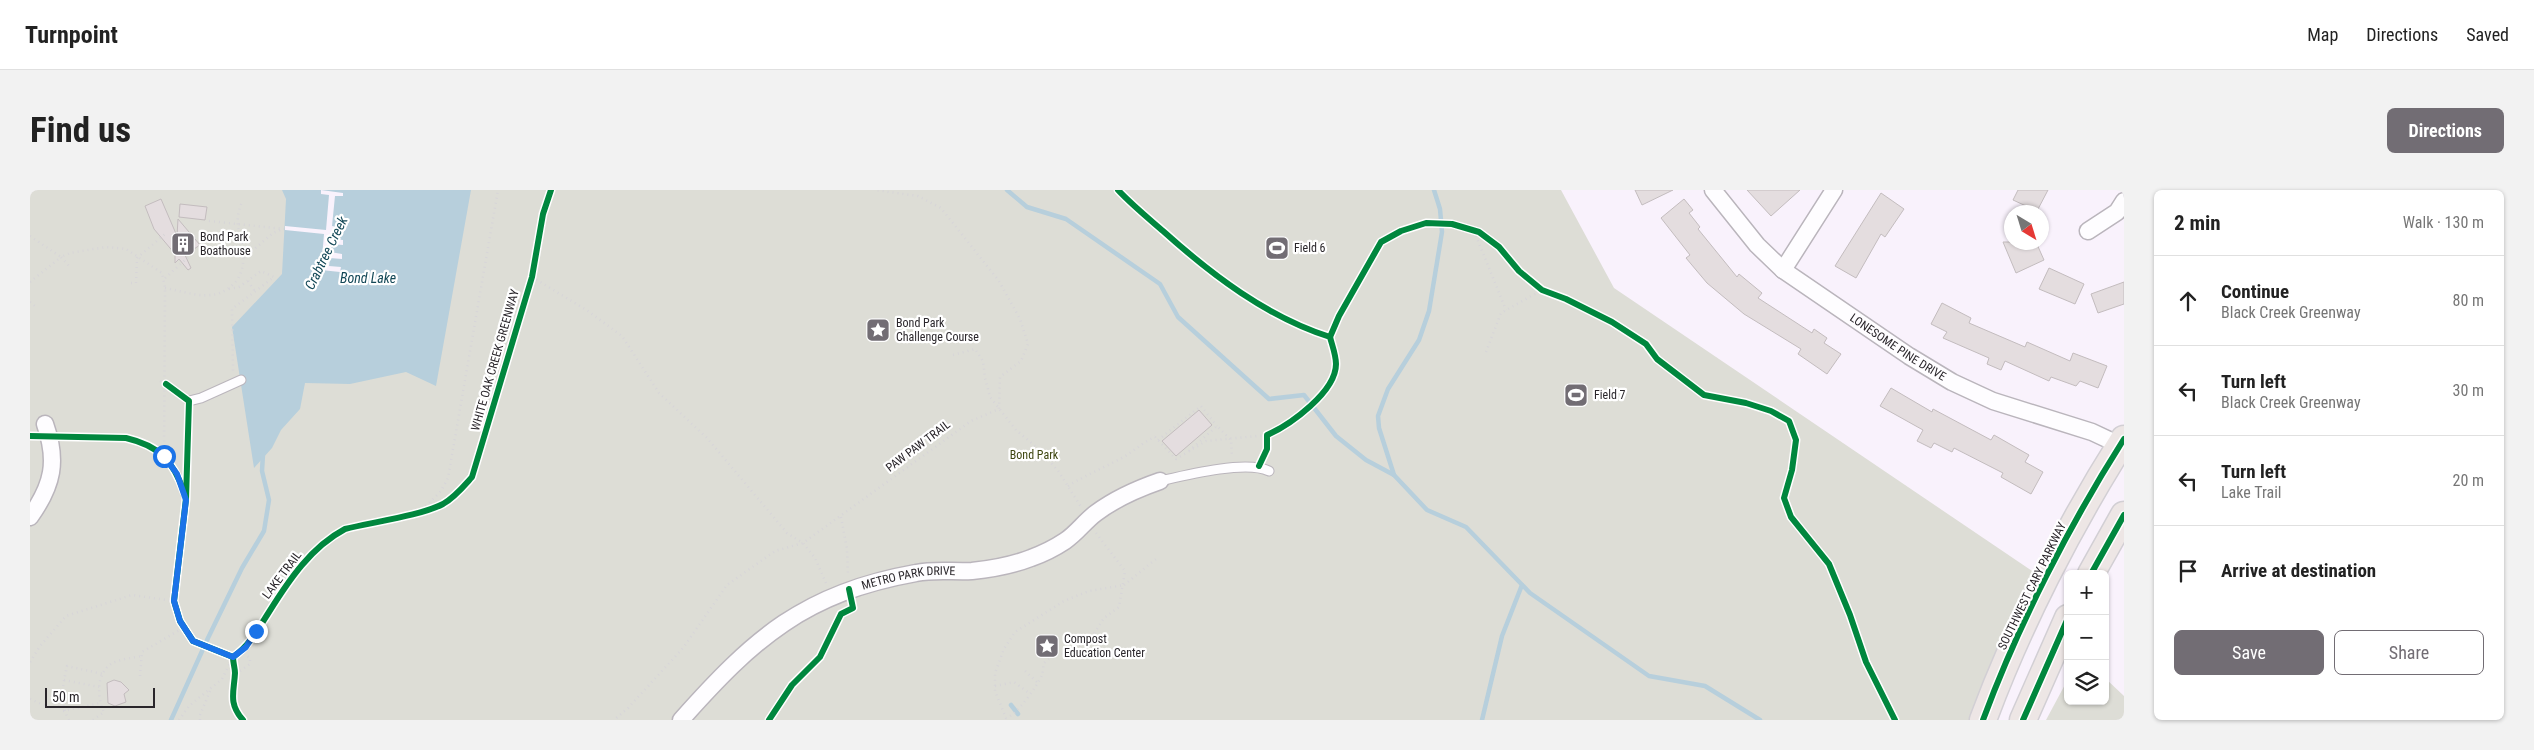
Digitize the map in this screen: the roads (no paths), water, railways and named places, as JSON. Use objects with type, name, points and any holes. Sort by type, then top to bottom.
[{"type":"main road","name":"SOUTHWEST CARY PARKWAY","points":[[1983,720],[1996,684],[2035,600],[2081,512],[2123,444]]},
{"type":"main road","points":[[2092,570],[2124,514]]},
{"type":"main road","points":[[2023,720],[2064,627]]},
{"type":"street","name":"LONESOME PINE DRIVE","points":[[1713,190],[1757,245],[1783,270],[1909,356],[1952,382],[1993,401],[2092,432],[2123,444]]},
{"type":"street","points":[[1783,270],[1834,190]]},
{"type":"street","points":[[2088,232],[2116,212],[2124,201]]},
{"type":"street","points":[[30,517],[40,502],[49,484],[51,475],[52,449],[45,424]]},
{"type":"street","name":"METRO PARK DRIVE","points":[[681,720],[735,662],[769,632],[846,582],[945,570],[972,571],[1004,566],[1032,558],[1065,541],[1094,514],[1127,492],[1160,481]]},
{"type":"lane","points":[[189,401],[201,398],[237,378]]},
{"type":"lane","points":[[1160,481],[1232,468],[1259,466],[1269,471]]},
{"type":"water","name":"Bond Lake","points":[[282,190],[471,190],[436,386],[406,372],[350,384],[305,383],[300,409],[281,430],[272,448],[254,468],[232,327],[282,274],[286,199]]},
{"type":"waterway","points":[[1007,190],[1027,207],[1066,219],[1160,284],[1178,317],[1269,399],[1304,395],[1336,436],[1366,460],[1394,475],[1427,510],[1466,527],[1530,593],[1649,676],[1705,686],[1760,720]]},
{"type":"waterway","points":[[1394,475],[1379,428],[1378,416],[1388,389],[1419,340],[1429,311],[1442,232],[1440,209],[1434,190]]},
{"type":"waterway","points":[[171,720],[242,568],[264,531],[269,500],[262,471],[263,454]]},
{"type":"waterway","points":[[1482,720],[1502,636],[1522,585]]},
{"type":"waterway","points":[[1011,705],[1018,714]]},
{"type":"place","name":"Bond Park Boathouse","points":[[183,244]]},
{"type":"place","name":"Field 6","points":[[1277,248]]},
{"type":"place","name":"Bond Park Challenge Course","points":[[878,330]]},
{"type":"place","name":"Field 7","points":[[1576,395]]},
{"type":"place","name":"Compost Education Center","points":[[1047,646]]},
{"type":"water label","name":"Crabtree Creek","points":[[326,253]]},
{"type":"park label","name":"Bond Park","points":[[1034,455]]}]
